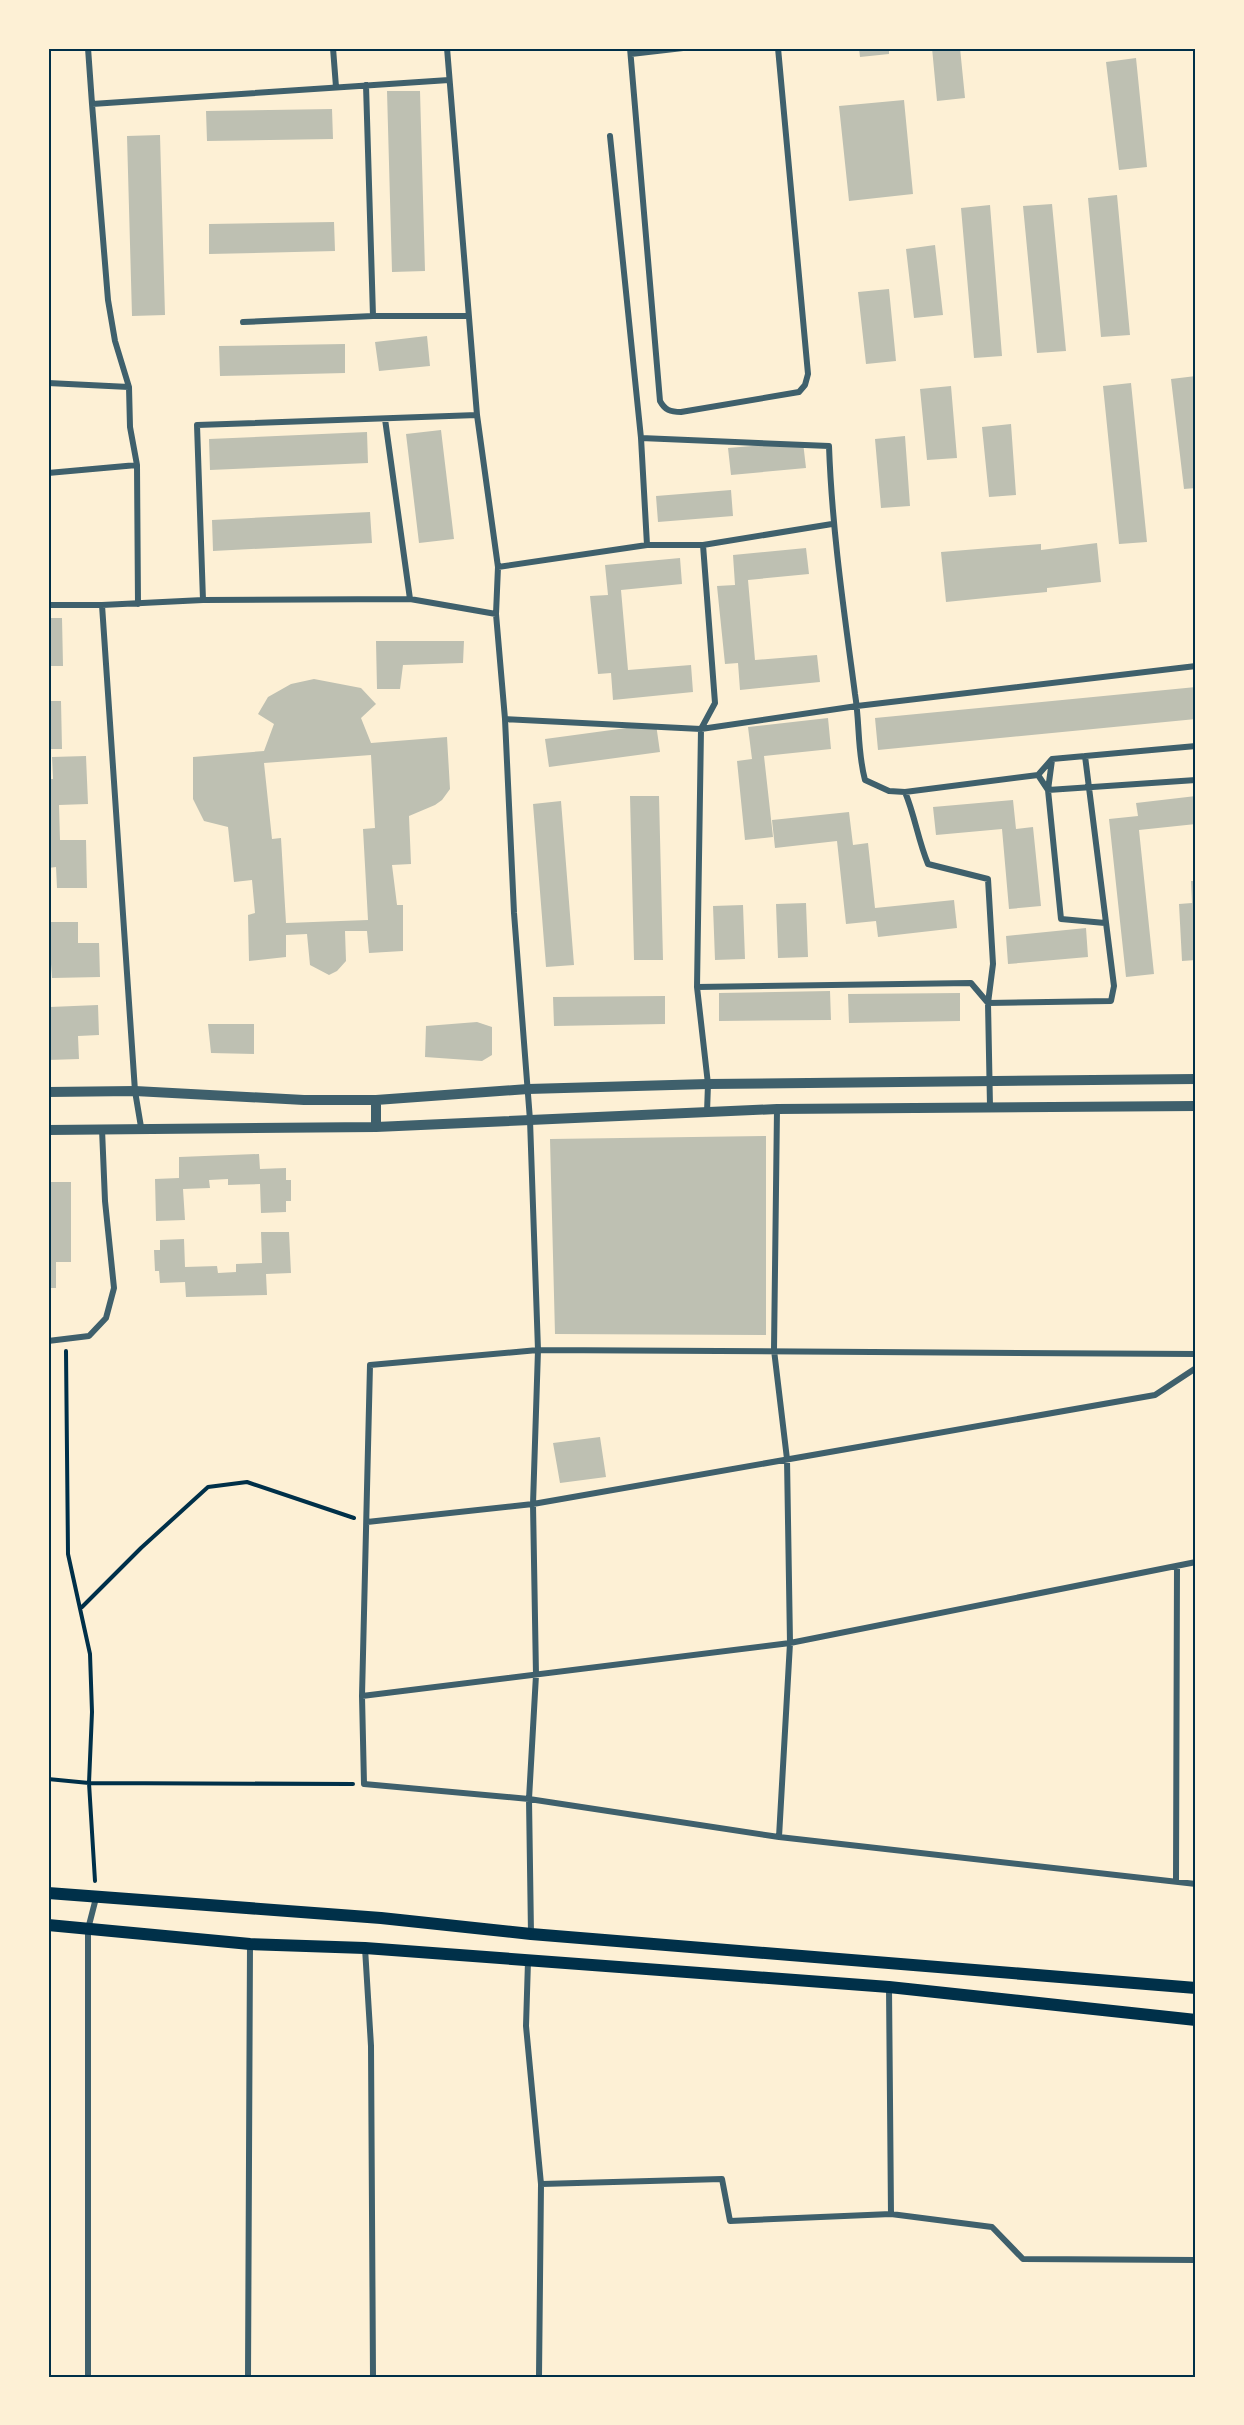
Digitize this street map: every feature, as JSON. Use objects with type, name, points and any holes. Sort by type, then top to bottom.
[{"type":"main road","points":[[48,1893],[381,1918],[531,1934],[1196,1988]]},
{"type":"main road","points":[[48,1925],[250,1944],[365,1948],[889,1986],[1196,2020]]},
{"type":"street","points":[[88,48],[108,300],[114,341],[129,387],[130,427],[137,465],[138,604]]},
{"type":"street","points":[[333,48],[336,87]]},
{"type":"street","points":[[447,48],[477,415],[498,567],[496,614],[505,719],[514,913],[530,1120],[538,1350],[533,1504],[536,1675],[529,1799],[531,1934]]},
{"type":"street","points":[[683,48],[630,51],[660,401],[664,408],[671,412],[799,392],[805,385],[808,374],[778,48]]},
{"type":"street","points":[[92,104],[449,80]]},
{"type":"street","points":[[366,86],[373,316]]},
{"type":"street","points":[[610,136],[641,438],[647,545]]},
{"type":"street","points":[[243,322],[373,316],[468,316]]},
{"type":"street","points":[[48,383],[129,387]]},
{"type":"street","points":[[203,600],[197,425],[477,415]]},
{"type":"street","points":[[385,419],[410,599]]},
{"type":"street","points":[[641,438],[829,446],[832,524],[857,706],[858,752],[865,780],[889,791],[905,792],[1038,775],[1052,759],[1196,746]]},
{"type":"street","points":[[48,473],[137,465]]},
{"type":"street","points":[[498,567],[647,545],[703,544],[832,524]]},
{"type":"street","points":[[703,544],[715,703],[701,729],[697,987],[708,1084],[707,1113]]},
{"type":"street","points":[[48,605],[102,606],[203,600],[410,599],[496,614]]},
{"type":"street","points":[[102,606],[135,1091],[141,1127]]},
{"type":"street","points":[[505,719],[701,729],[857,706],[1196,666]]},
{"type":"street","points":[[988,1003],[1111,1001],[1114,986],[1085,756]]},
{"type":"street","points":[[1052,759],[1048,790],[1061,920],[1105,923]]},
{"type":"street","points":[[1038,775],[1048,790]]},
{"type":"street","points":[[1048,790],[1196,780]]},
{"type":"street","points":[[905,792],[914,814],[918,841],[928,864],[988,879],[993,964],[988,1003],[990,1106]]},
{"type":"street","points":[[697,987],[971,983],[988,1003]]},
{"type":"street","points":[[48,1092],[135,1091],[304,1100],[376,1100],[528,1089],[708,1084],[988,1079],[1196,1079]]},
{"type":"street","points":[[376,1100],[376,1127]]},
{"type":"street","points":[[48,1130],[141,1127],[376,1127],[777,1109],[1196,1106]]},
{"type":"street","points":[[777,1109],[774,1350],[787,1459],[790,1643],[779,1837]]},
{"type":"street","points":[[48,1341],[66,1341],[89,1336],[106,1318],[114,1288],[105,1201],[102,1129]]},
{"type":"street","points":[[1196,1354],[538,1350],[370,1365],[362,1696],[364,1784],[529,1799],[779,1837],[1196,1884]]},
{"type":"street","points":[[367,1522],[533,1504],[1155,1395],[1196,1368]]},
{"type":"street","points":[[362,1696],[790,1643],[1196,1562]]},
{"type":"street","points":[[1176,1880],[1177,1566]]},
{"type":"street","points":[[88,2377],[88,1929],[96,1898]]},
{"type":"street","points":[[248,2377],[250,1944]]},
{"type":"street","points":[[365,1948],[371,2046],[373,2377]]},
{"type":"street","points":[[528,1961],[526,2026],[541,2184],[539,2377]]},
{"type":"street","points":[[889,1986],[891,2214]]},
{"type":"street","points":[[541,2184],[722,2179],[730,2221],[891,2214],[992,2227],[1023,2259],[1196,2260]]},
{"type":"path","points":[[66,1341],[68,1554],[90,1654],[92,1712],[89,1783],[96,1898]]},
{"type":"path","points":[[81,1608],[141,1548],[208,1487],[247,1482],[367,1522]]},
{"type":"path","points":[[48,1779],[89,1783],[364,1784]]},
{"type":"building","points":[[859,48],[889,48],[889,54],[860,57]]},
{"type":"building","points":[[932,48],[960,48],[965,98],[937,101]]},
{"type":"building","points":[[1136,58],[1147,167],[1119,170],[1106,62]]},
{"type":"building","points":[[387,91],[420,91],[425,271],[392,272]]},
{"type":"building","points":[[904,100],[913,194],[849,201],[839,106]]},
{"type":"building","points":[[332,109],[333,139],[207,141],[206,111]]},
{"type":"building","points":[[160,135],[165,315],[132,316],[127,136]]},
{"type":"building","points":[[1117,195],[1130,335],[1101,337],[1088,198]]},
{"type":"building","points":[[1052,204],[1066,351],[1037,353],[1023,206]]},
{"type":"building","points":[[990,205],[1002,356],[974,358],[961,208]]},
{"type":"building","points":[[334,222],[335,251],[209,254],[209,224]]},
{"type":"building","points":[[935,245],[943,315],[914,318],[906,249]]},
{"type":"building","points":[[889,289],[896,361],[866,364],[858,292]]},
{"type":"building","points":[[427,336],[430,366],[379,371],[375,342]]},
{"type":"building","points":[[345,344],[345,373],[220,376],[219,346]]},
{"type":"building","points":[[1196,376],[1196,488],[1184,489],[1171,379]]},
{"type":"building","points":[[1131,383],[1147,542],[1119,544],[1103,386]]},
{"type":"building","points":[[951,386],[957,458],[927,460],[920,389]]},
{"type":"building","points":[[1011,424],[1016,495],[989,497],[982,427]]},
{"type":"building","points":[[441,430],[454,539],[419,543],[406,434]]},
{"type":"building","points":[[367,432],[368,463],[210,470],[209,439]]},
{"type":"building","points":[[905,436],[910,506],[881,508],[875,439]]},
{"type":"building","points":[[803,442],[806,468],[731,475],[728,448]]},
{"type":"building","points":[[731,490],[733,516],[658,522],[656,496]]},
{"type":"building","points":[[370,512],[372,543],[213,551],[212,520]]},
{"type":"building","points":[[1097,543],[1101,582],[1047,588],[1047,592],[946,602],[941,552],[1041,544],[1041,550]]},
{"type":"building","points":[[806,548],[809,574],[748,580],[755,660],[817,655],[820,682],[740,690],[738,663],[725,664],[717,586],[735,585],[733,555]]},
{"type":"building","points":[[680,558],[682,584],[621,590],[628,670],[691,665],[693,692],[613,700],[611,673],[598,674],[590,596],[608,595],[605,565]]},
{"type":"building","points":[[48,618],[62,618],[63,666],[48,666]]},
{"type":"building","points":[[376,641],[464,641],[463,663],[403,665],[400,689],[377,689]]},
{"type":"building","points":[[314,679],[361,688],[376,704],[361,718],[371,743],[447,737],[450,789],[435,805],[409,816],[411,864],[392,865],[397,905],[403,905],[403,951],[369,953],[367,931],[345,931],[346,961],[337,971],[329,975],[310,965],[307,934],[286,935],[286,957],[249,961],[248,915],[255,913],[252,880],[234,882],[228,827],[204,821],[193,799],[193,757],[264,751],[274,724],[258,714],[268,697],[291,684]],"holes":[[[371,755],[375,828],[363,829],[368,920],[286,923],[281,838],[272,839],[264,763]]]},
{"type":"building","points":[[1196,687],[1196,719],[878,750],[875,718]]},
{"type":"building","points":[[48,701],[61,701],[62,749],[48,749]]},
{"type":"building","points":[[828,718],[831,749],[764,756],[773,837],[745,840],[737,761],[752,759],[748,727]]},
{"type":"building","points":[[656,724],[660,752],[549,767],[545,739]]},
{"type":"building","points":[[86,756],[88,804],[59,805],[60,840],[86,840],[87,888],[57,888],[56,867],[48,868],[48,779],[53,779],[52,757]]},
{"type":"building","points":[[630,796],[659,796],[663,960],[634,960]]},
{"type":"building","points":[[1196,796],[1196,824],[1139,830],[1154,974],[1126,977],[1109,819],[1138,816],[1136,803]]},
{"type":"building","points":[[1013,800],[1016,829],[1033,827],[1041,906],[1009,909],[1002,829],[936,835],[933,807]]},
{"type":"building","points":[[561,801],[574,965],[546,967],[533,804]]},
{"type":"building","points":[[849,812],[853,845],[868,843],[875,908],[954,900],[957,928],[878,937],[876,921],[846,924],[837,841],[775,848],[772,820]]},
{"type":"building","points":[[1191,881],[1196,881],[1196,960],[1182,961],[1179,904],[1192,903]]},
{"type":"building","points":[[806,903],[808,957],[778,958],[776,904]]},
{"type":"building","points":[[743,905],[745,959],[715,960],[713,906]]},
{"type":"building","points":[[48,922],[78,922],[78,943],[99,943],[100,977],[52,978]]},
{"type":"building","points":[[1086,928],[1088,957],[1008,964],[1006,936]]},
{"type":"building","points":[[830,991],[831,1020],[719,1021],[719,993]]},
{"type":"building","points":[[960,993],[960,1021],[849,1023],[848,994]]},
{"type":"building","points":[[665,996],[665,1024],[554,1026],[553,997]]},
{"type":"building","points":[[98,1005],[99,1035],[78,1036],[79,1059],[48,1060],[50,1007]]},
{"type":"building","points":[[477,1022],[492,1027],[492,1055],[482,1061],[425,1057],[426,1026]]},
{"type":"building","points":[[208,1024],[254,1024],[254,1054],[211,1053]]},
{"type":"building","points":[[766,1136],[766,1335],[555,1334],[550,1139]]},
{"type":"building","points":[[259,1154],[260,1169],[286,1168],[286,1180],[291,1180],[291,1201],[286,1201],[286,1212],[261,1213],[260,1184],[228,1185],[228,1179],[209,1180],[210,1188],[183,1189],[185,1220],[156,1221],[155,1179],[179,1178],[179,1157]]},
{"type":"building","points":[[48,1158],[50,1158],[50,1182],[71,1182],[71,1262],[56,1262],[56,1288],[48,1288]]},
{"type":"building","points":[[261,1232],[289,1232],[291,1273],[266,1274],[267,1295],[186,1297],[185,1282],[160,1283],[159,1271],[155,1271],[154,1250],[160,1250],[160,1240],[184,1239],[185,1267],[217,1266],[218,1273],[236,1272],[236,1264],[262,1263]]},
{"type":"building","points":[[600,1437],[606,1477],[560,1483],[553,1443]]}]
